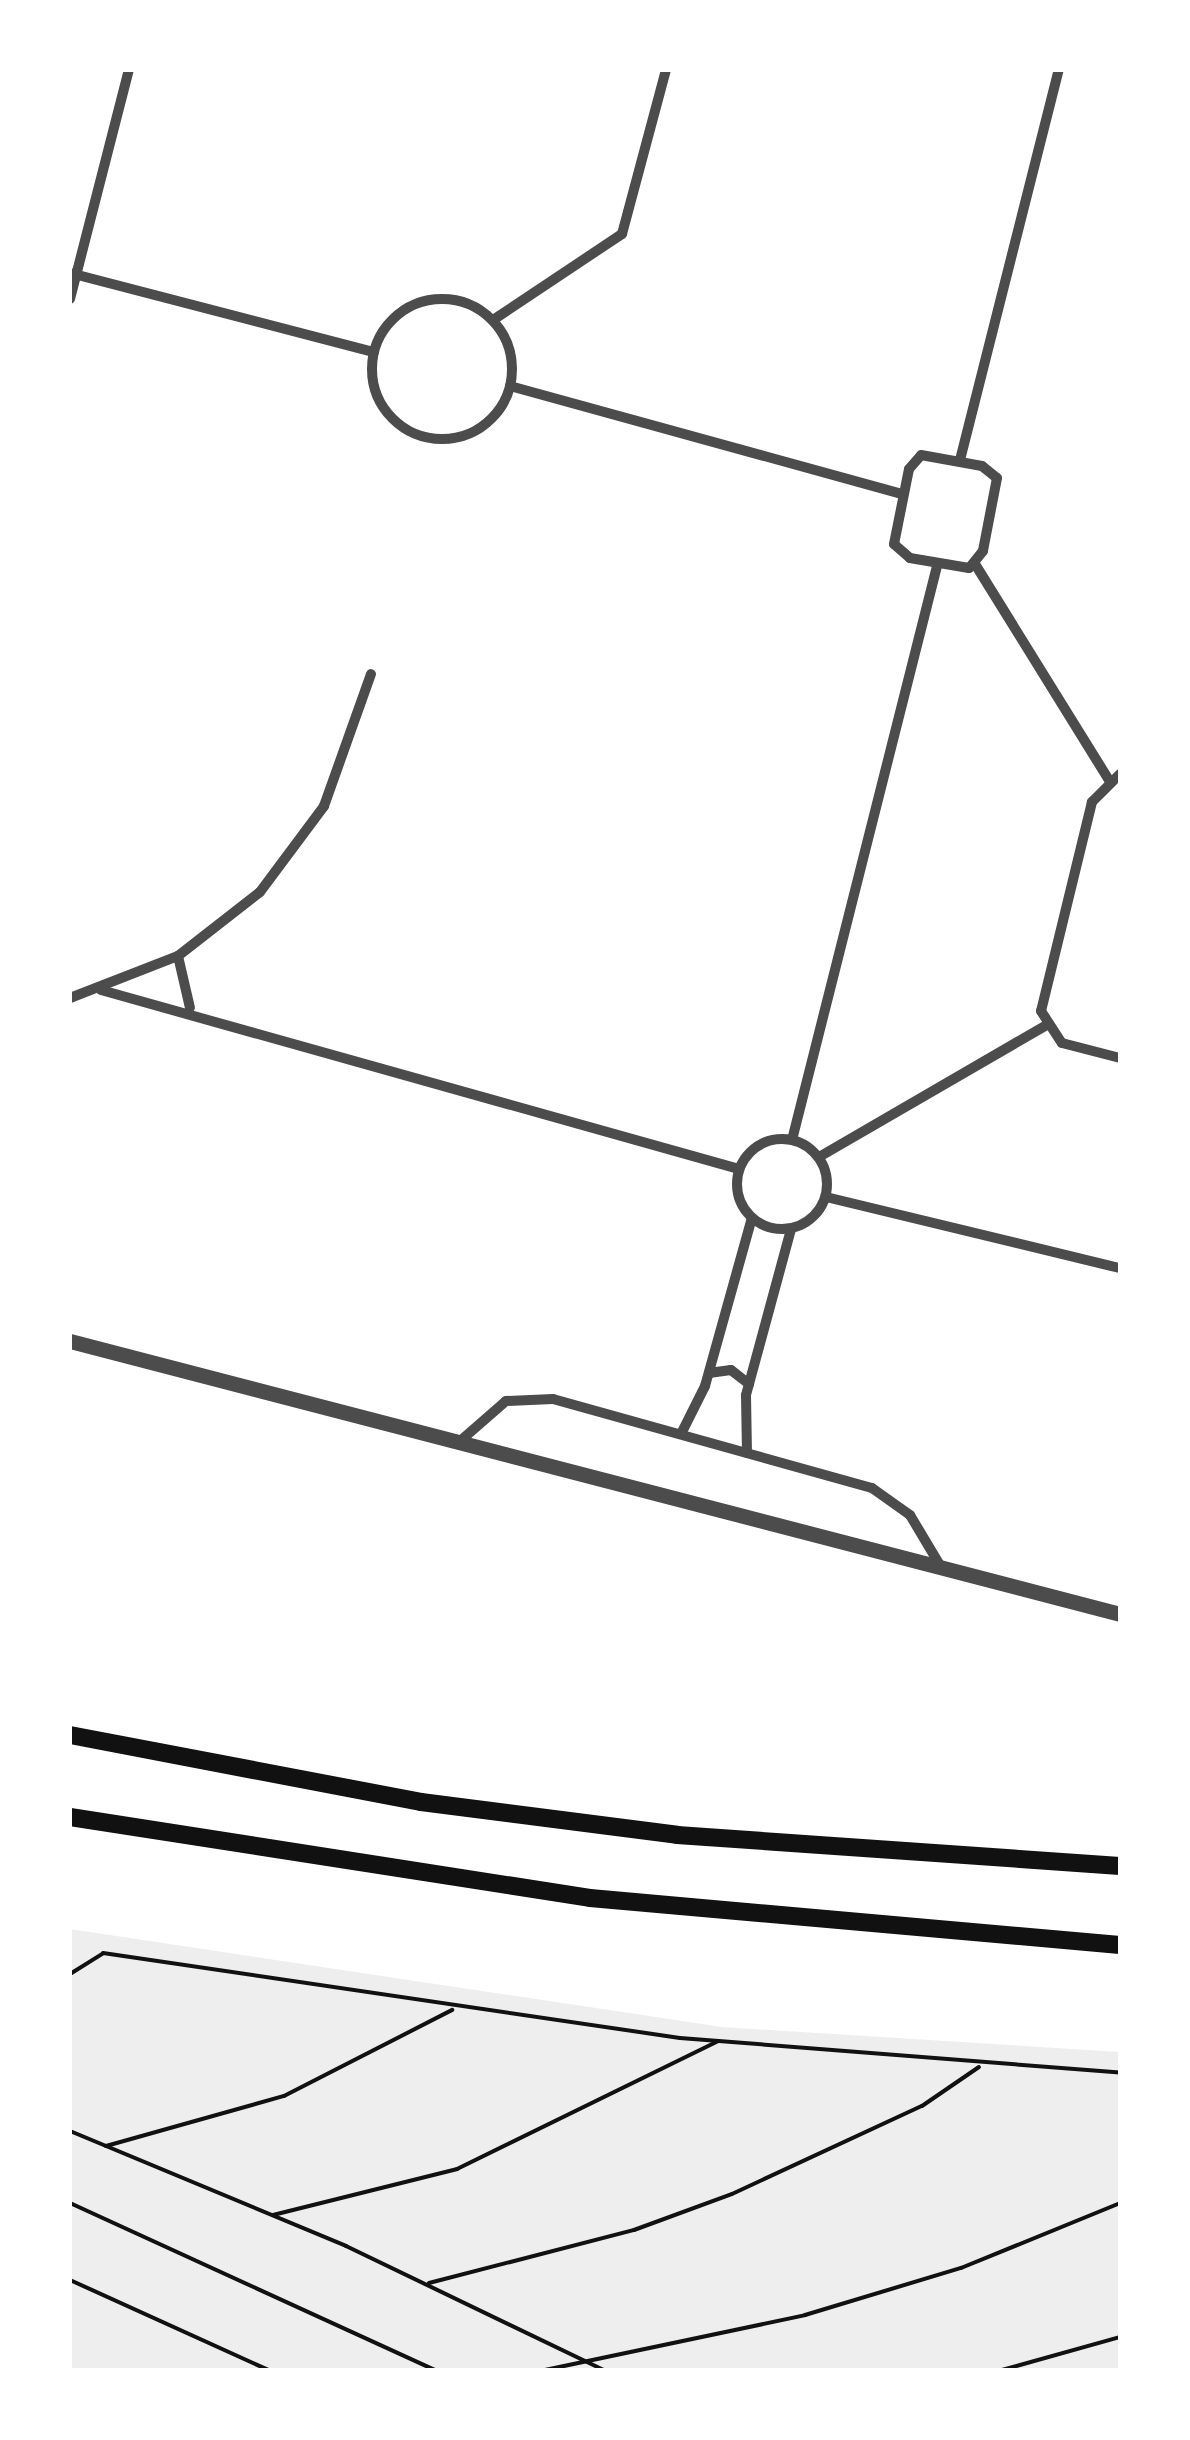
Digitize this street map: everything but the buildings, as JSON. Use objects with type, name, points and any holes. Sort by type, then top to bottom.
[{"type":"main road","points":[[70,1735],[421,1802],[677,1835],[1120,1866]]},
{"type":"main road","points":[[70,1817],[590,1898],[1120,1945]]},
{"type":"street","points":[[70,299],[73,274],[130,70]]},
{"type":"street","points":[[493,320],[622,234],[666,70]]},
{"type":"street","points":[[960,460],[1058,70]]},
{"type":"street","points":[[73,274],[374,352]]},
{"type":"street","points":[[431,299],[458,300],[493,320],[508,344],[510,386],[480,428],[427,437],[382,406],[374,352],[394,317],[431,299]]},
{"type":"street","points":[[510,386],[902,494]]},
{"type":"street","points":[[975,564],[937,566],[894,544],[902,494],[921,454],[960,460],[988,470],[998,484],[975,564],[1115,777],[1089,811],[1041,1003],[1045,1026],[1062,1042],[1120,1058]]},
{"type":"street","points":[[792,1140],[937,566]]},
{"type":"street","points":[[70,998],[101,990],[178,956],[234,917],[305,837],[339,774],[371,674]]},
{"type":"street","points":[[178,956],[190,1009]]},
{"type":"street","points":[[101,990],[190,1009],[739,1169]]},
{"type":"street","points":[[819,1156],[1045,1026]]},
{"type":"street","points":[[791,1229],[752,1218],[740,1200],[739,1169],[760,1144],[792,1140],[819,1156],[826,1196]]},
{"type":"street","points":[[747,1453],[750,1384],[791,1229],[826,1196]]},
{"type":"street","points":[[826,1196],[1120,1268]]},
{"type":"street","points":[[682,1434],[709,1373],[752,1218]]},
{"type":"street","points":[[70,1341],[1120,1614]]},
{"type":"street","points":[[709,1373],[732,1370],[750,1384]]},
{"type":"street","points":[[459,1442],[496,1407],[529,1396],[682,1434],[883,1493],[910,1516],[941,1567]]},
{"type":"path","points":[[70,1974],[103,1953],[456,2008],[718,2041],[979,2067],[1120,2073]]},
{"type":"path","points":[[106,2146],[284,2096],[456,2008]]},
{"type":"path","points":[[274,2216],[457,2169],[718,2041]]},
{"type":"path","points":[[429,2283],[634,2230],[732,2194],[922,2106],[979,2067]]},
{"type":"path","points":[[70,2132],[429,2283],[604,2370]]},
{"type":"path","points":[[70,2204],[435,2370]]},
{"type":"path","points":[[545,2370],[805,2315],[961,2268],[1120,2204]]},
{"type":"path","points":[[70,2280],[268,2370]]},
{"type":"path","points":[[1002,2370],[1120,2337]]},
{"type":"shaded area","points":[[70,1929],[722,2027],[1120,2052],[1120,2370],[70,2370]]}]
